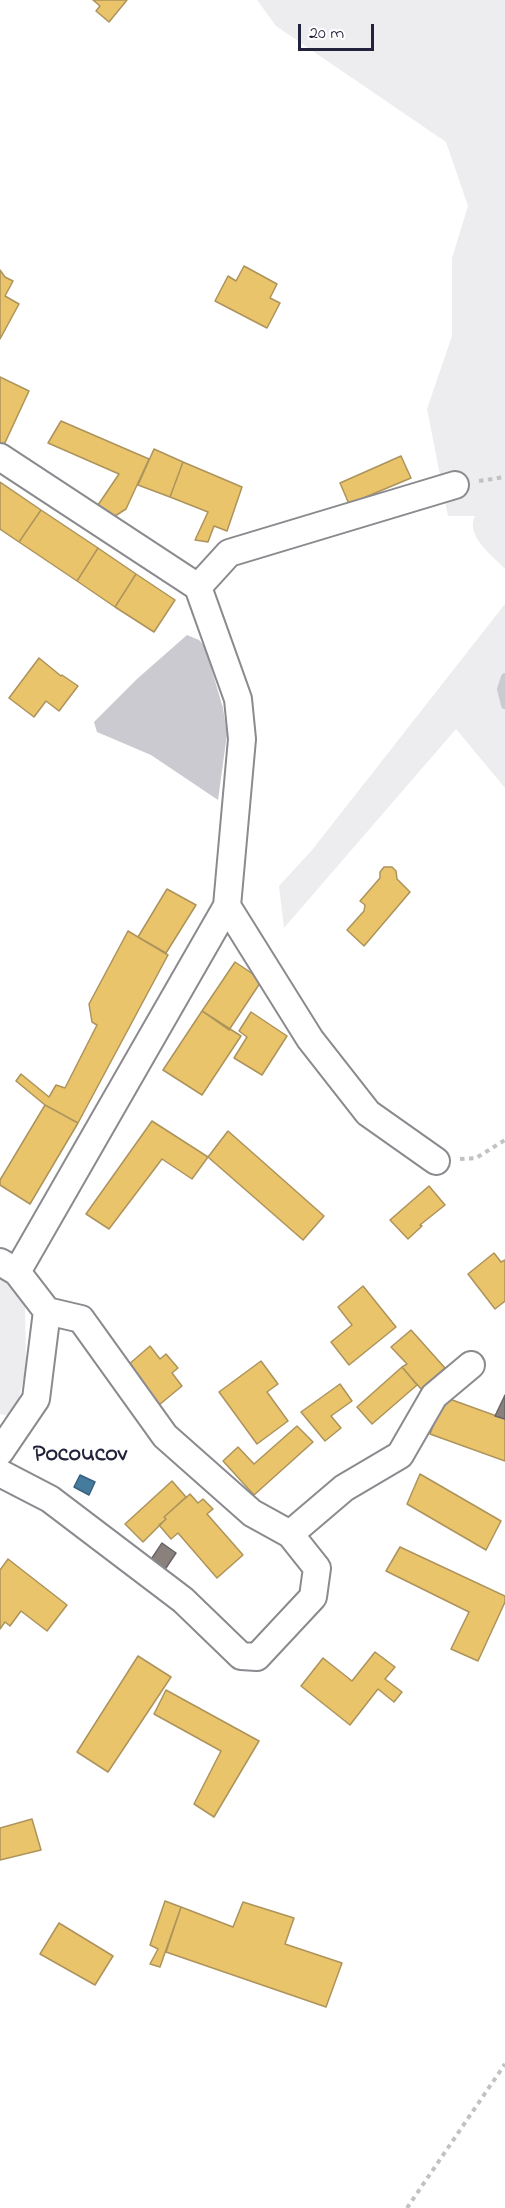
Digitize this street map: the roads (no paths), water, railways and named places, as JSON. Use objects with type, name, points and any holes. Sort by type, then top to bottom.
[{"type":"street","points":[[0,458],[198,587],[238,699],[242,740],[227,906],[8,1267],[47,1311],[81,1319],[165,1436],[252,1514],[290,1534],[317,1568],[313,1597],[257,1657],[241,1656],[183,1600],[50,1499],[0,1473]]},
{"type":"street","points":[[198,587],[229,553],[455,485]]},
{"type":"street","points":[[227,906],[310,1039],[368,1113],[436,1161]]},
{"type":"street","points":[[0,1452],[36,1399],[47,1311]]},
{"type":"street","points":[[290,1534],[344,1488],[400,1455],[434,1396],[471,1365]]},
{"type":"waterway","points":[[505,677],[501,689],[505,705]]},
{"type":"district","name":"Pocoucov","points":[[80,1456]]}]
